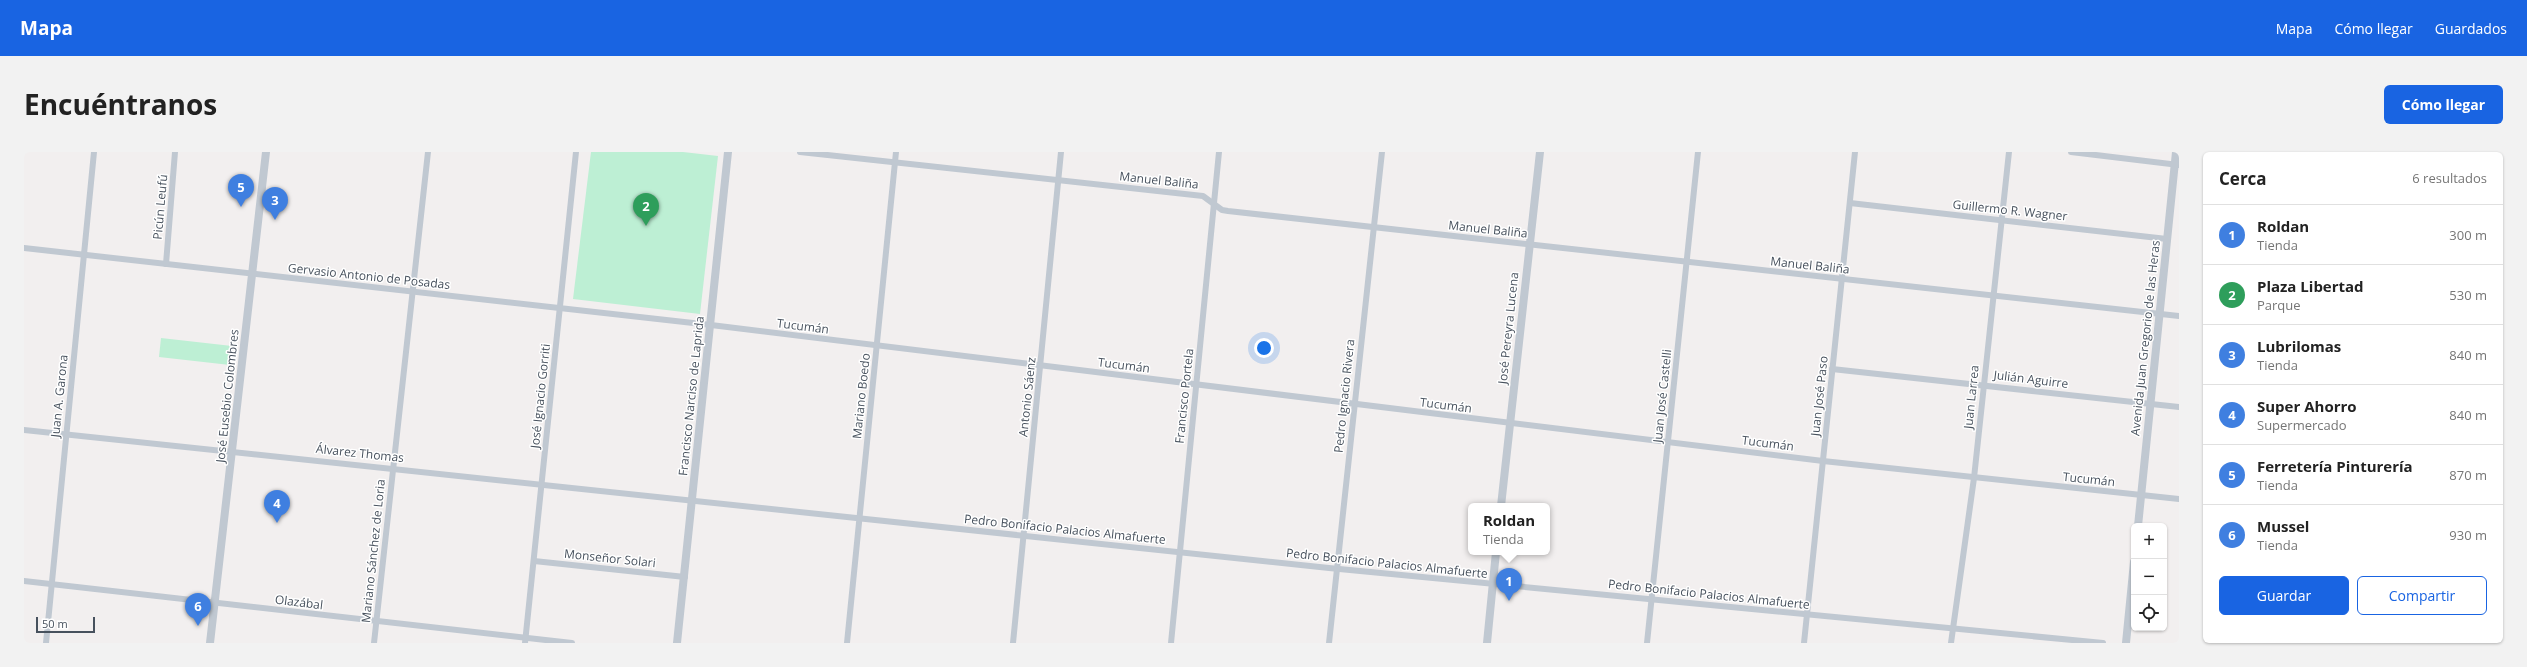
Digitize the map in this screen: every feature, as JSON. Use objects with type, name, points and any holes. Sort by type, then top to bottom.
[{"type":"street","name":"Juan A. Garona","points":[[46,643],[94,152]]},
{"type":"street","name":"Picún Leufú","points":[[166,264],[175,152]]},
{"type":"street","name":"José Eusebio Colombres","points":[[210,643],[266,152]]},
{"type":"street","name":"Mariano Sánchez de Loria","points":[[374,643],[428,152]]},
{"type":"street","name":"José Ignacio Gorriti","points":[[526,641],[576,152]]},
{"type":"street","name":"Francisco Narciso de Laprida","points":[[678,643],[728,152]]},
{"type":"street","name":"Manuel Baliña","points":[[800,152],[1203,196],[1214,205],[1228,211],[1374,229],[1530,244],[1993,297],[2179,316]]},
{"type":"street","name":"Mariano Boedo","points":[[847,643],[896,152]]},
{"type":"street","name":"Antonio Sáenz","points":[[1013,643],[1061,152]]},
{"type":"street","name":"Francisco Portela","points":[[1171,643],[1220,152]]},
{"type":"street","name":"Pedro Ignacio Rivera","points":[[1329,643],[1382,152]]},
{"type":"street","name":"José Pereyra Lucena","points":[[1501,503],[1540,152]]},
{"type":"street","name":"Juan José Castelli","points":[[1647,643],[1698,152]]},
{"type":"street","name":"Juan José Paso","points":[[1804,643],[1855,152]]},
{"type":"street","name":"Juan Larrea","points":[[1951,643],[1974,478],[2009,152]]},
{"type":"street","points":[[2071,152],[2177,164]]},
{"type":"street","name":"Avenida Juan Gregorio de las Heras","points":[[2138,523],[2167,239],[2177,164],[2176,152]]},
{"type":"street","name":"Guillermo R. Wagner","points":[[1850,203],[2167,239]]},
{"type":"street","name":"Gervasio Antonio de Posadas","points":[[24,248],[711,325]]},
{"type":"street","name":"Tucumán","points":[[711,325],[1510,424],[1974,478],[2179,499]]},
{"type":"street","name":"Julián Aguirre","points":[[1832,369],[2179,407]]},
{"type":"street","name":"Álvarez Thomas","points":[[24,430],[233,450],[693,500]]},
{"type":"street","name":"Pedro Bonifacio Palacios Almafuerte","points":[[693,500],[1180,553],[1493,585],[1652,599],[1952,630],[2103,643]]},
{"type":"street","points":[[1487,643],[1496,555]]},
{"type":"street","name":"Monseñor Solari","points":[[534,561],[685,577]]},
{"type":"street","name":"Olazábal","points":[[24,581],[215,602],[526,641],[572,643]]},
{"type":"street","points":[[2126,643],[2131,592]]},
{"type":"green space","points":[[591,152],[683,152],[718,156],[700,314],[573,299]]},
{"type":"green space","points":[[161,338],[232,346],[230,365],[159,357]]},
{"type":"place","name":"Ferretería Pinturería","points":[[241,207]]},
{"type":"place","name":"Lubrilomas","points":[[275,220]]},
{"type":"place","name":"Plaza Libertad","points":[[646,226]]},
{"type":"place","name":"Super Ahorro","points":[[277,523]]},
{"type":"place","name":"Roldan","points":[[1509,601]]},
{"type":"place","name":"Mussel","points":[[198,626]]}]
